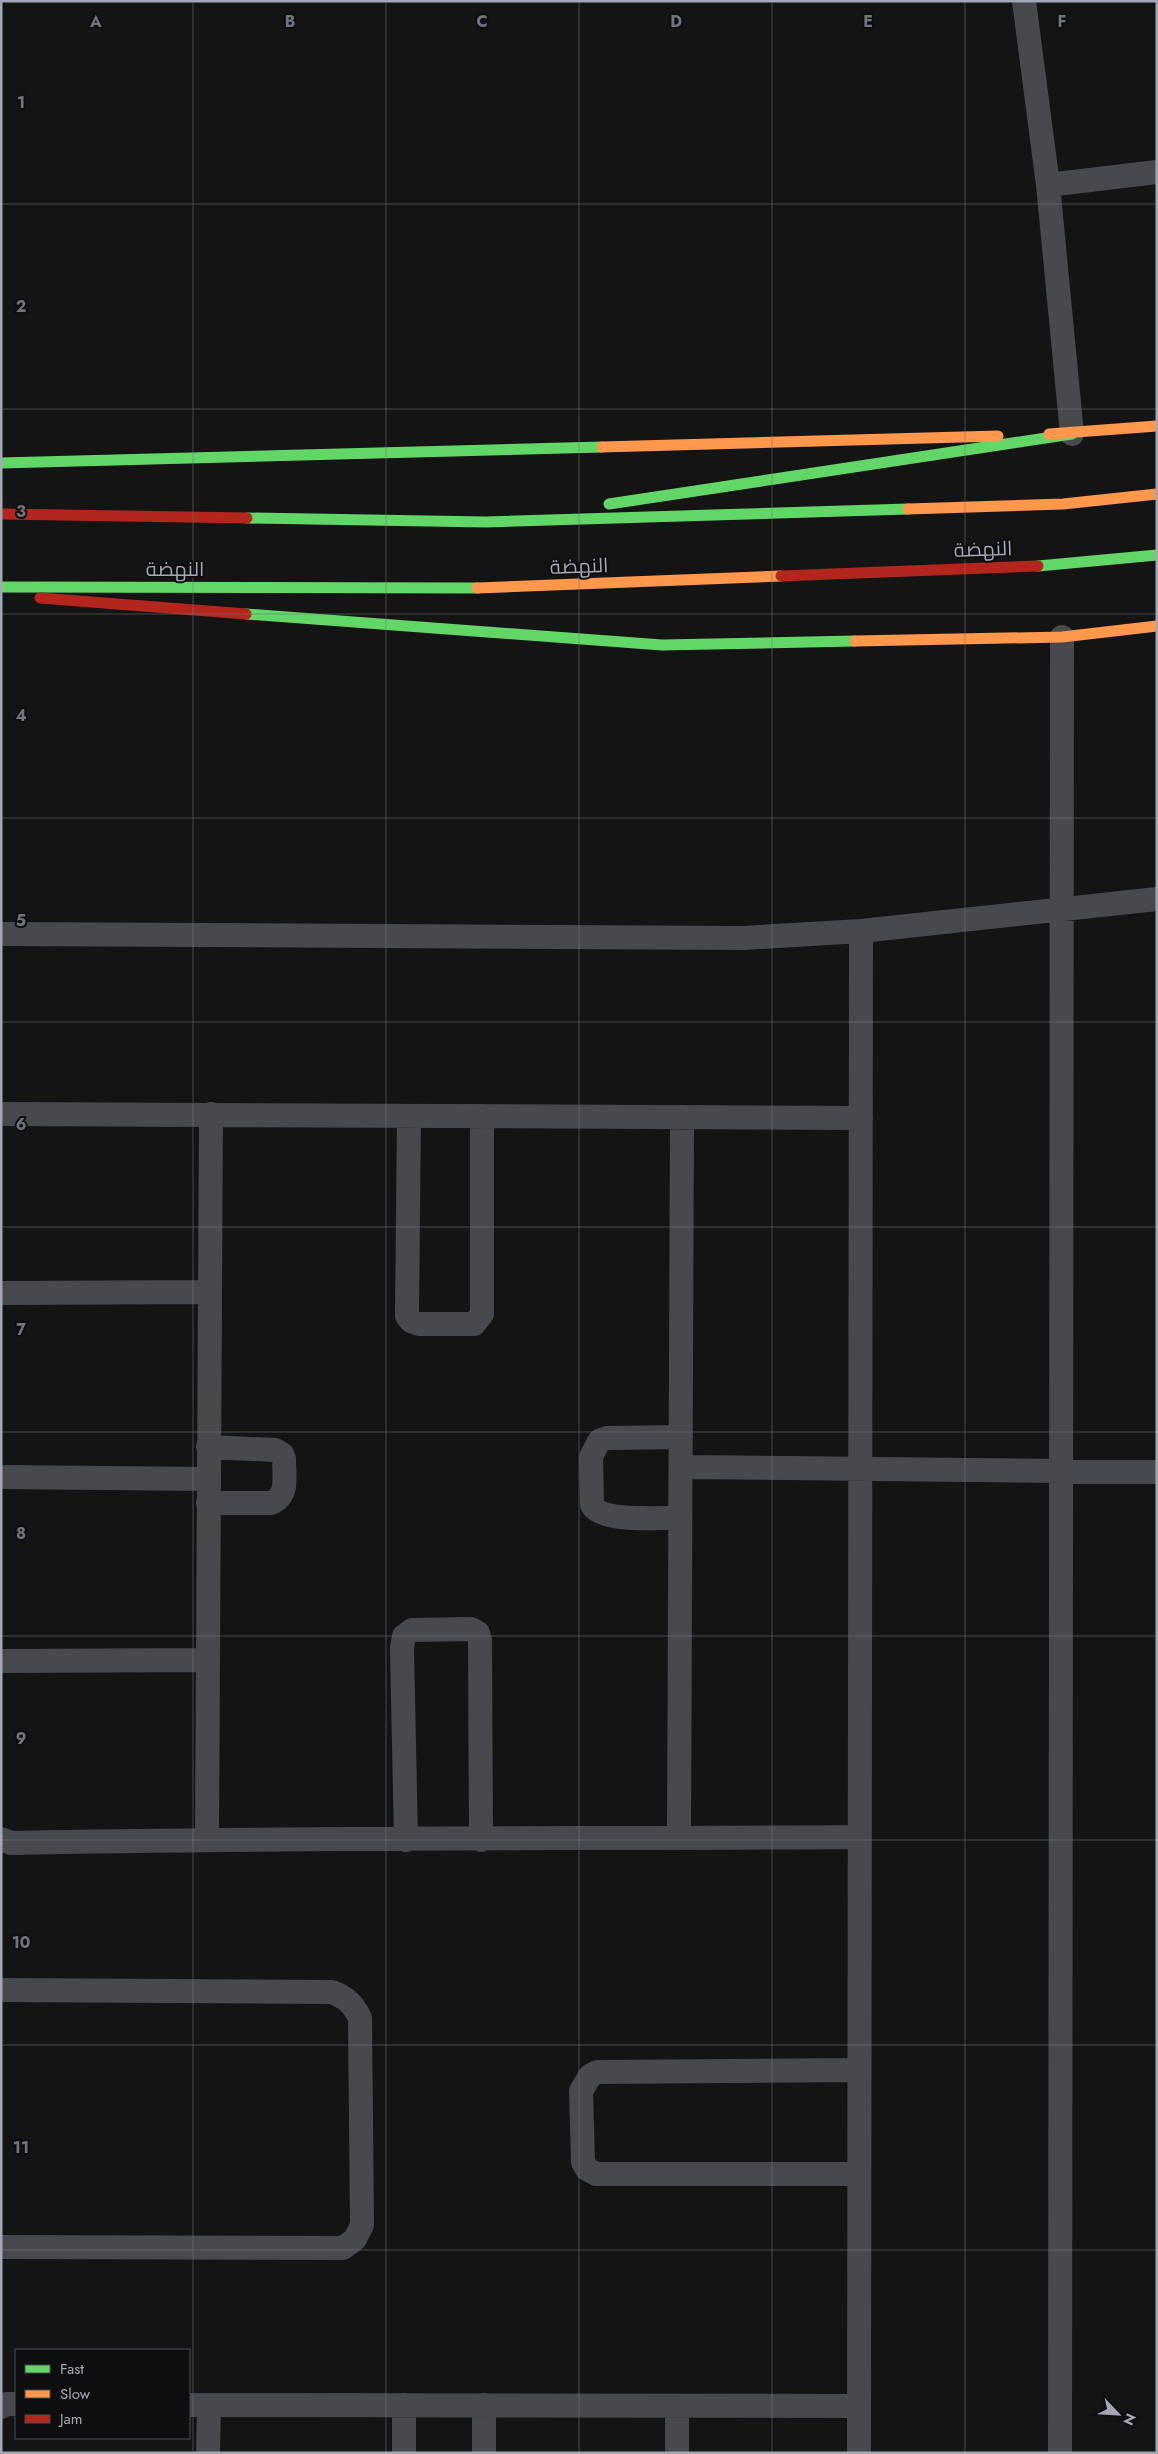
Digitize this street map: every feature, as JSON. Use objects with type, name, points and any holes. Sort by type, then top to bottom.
[{"type":"main road","points":[[486,522],[1072,434],[1157,426]]},
{"type":"main road","points":[[1,463],[1072,434]]},
{"type":"main road","name":"النهضة","points":[[1,514],[486,522],[1063,504],[1157,494]]},
{"type":"main road","name":"النهضة","points":[[1,587],[489,588],[1069,565],[1157,555]]},
{"type":"main road","points":[[1,595],[662,645],[1062,637],[1157,626]]},
{"type":"street","points":[[1024,1],[1048,185],[1072,434]]},
{"type":"street","points":[[1048,185],[1157,172]]},
{"type":"street","points":[[1060,2453],[1062,637]]},
{"type":"street","points":[[1,934],[743,938],[861,931],[1157,898]]},
{"type":"street","points":[[859,2453],[861,931]]},
{"type":"street","points":[[1,1114],[860,1118]]},
{"type":"street","points":[[207,1839],[211,1114]]},
{"type":"street","points":[[409,1116],[406,1316],[411,1322],[419,1324],[474,1324],[482,1314],[482,1116]]},
{"type":"street","points":[[679,1838],[682,1117]]},
{"type":"street","points":[[1,1293],[210,1292]]},
{"type":"street","points":[[680,1518],[610,1516],[595,1510],[592,1505],[591,1457],[599,1440],[607,1438],[681,1437]]},
{"type":"street","points":[[208,1447],[274,1450],[282,1454],[284,1459],[283,1494],[279,1500],[271,1504],[208,1503]]},
{"type":"street","points":[[681,1467],[1157,1472]]},
{"type":"street","points":[[1,1477],[208,1479]]},
{"type":"street","points":[[406,1840],[402,1648],[404,1636],[412,1630],[471,1629],[478,1632],[480,1640],[481,1840]]},
{"type":"street","points":[[1,1661],[208,1660]]},
{"type":"street","points":[[1,1839],[11,1843],[207,1839],[481,1840],[859,1837]]},
{"type":"street","points":[[1,1990],[332,1992],[345,1998],[354,2006],[360,2018],[362,2225],[355,2239],[343,2248],[1,2247]]},
{"type":"street","points":[[858,2174],[596,2174],[587,2169],[583,2162],[581,2091],[590,2076],[597,2072],[859,2070]]},
{"type":"street","points":[[1,2407],[7,2404],[15,2404]]},
{"type":"street","points":[[208,2453],[199,2405],[859,2406]]},
{"type":"street","points":[[404,2405],[404,2453]]},
{"type":"street","points":[[484,2405],[484,2453]]},
{"type":"street","points":[[677,2406],[677,2453]]},
{"type":"traffic: fast","points":[[609,504],[1072,434]]},
{"type":"traffic: fast","points":[[1,463],[602,447]]},
{"type":"traffic: fast","points":[[247,518],[486,522],[908,509]]},
{"type":"traffic: fast","points":[[1038,566],[1157,555]]},
{"type":"traffic: fast","points":[[1,587],[477,588]]},
{"type":"traffic: fast","points":[[246,614],[662,645],[855,641]]},
{"type":"traffic: slow","points":[[1049,434],[1157,426]]},
{"type":"traffic: slow","points":[[602,447],[998,436]]},
{"type":"traffic: slow","points":[[908,509],[1063,504],[1157,494]]},
{"type":"traffic: slow","points":[[477,588],[781,576]]},
{"type":"traffic: slow","points":[[855,641],[1062,637],[1157,626]]},
{"type":"traffic: jam","points":[[1,514],[247,518]]},
{"type":"traffic: jam","points":[[781,576],[1038,566]]},
{"type":"traffic: jam","points":[[40,598],[246,614]]}]
